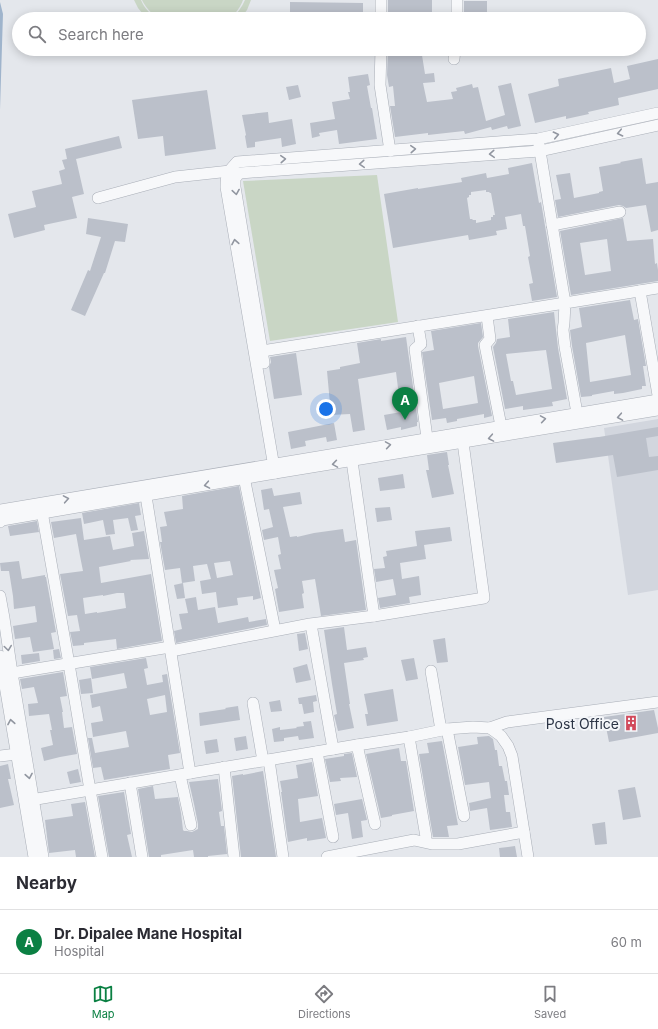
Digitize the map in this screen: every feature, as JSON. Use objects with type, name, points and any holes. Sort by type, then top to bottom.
[{"type":"street","points":[[381,0],[381,12]]},
{"type":"street","points":[[457,0],[457,12]]},
{"type":"street","points":[[381,56],[380,85],[390,151]]},
{"type":"street","points":[[277,468],[262,351],[235,187],[235,178],[240,173],[390,151],[538,139],[658,113]]},
{"type":"street","points":[[277,468],[226,187],[226,177],[237,162],[311,162],[540,151],[658,125]]},
{"type":"street","points":[[538,139],[565,303],[563,330],[577,413]]},
{"type":"street","points":[[98,198],[175,177],[230,170]]},
{"type":"street","points":[[552,225],[620,212]]},
{"type":"street","points":[[262,351],[658,288]]},
{"type":"street","points":[[640,291],[658,395]]},
{"type":"street","points":[[487,316],[490,339],[485,345],[501,426]]},
{"type":"street","points":[[418,326],[421,344],[415,349],[427,438]]},
{"type":"street","points":[[352,456],[427,438],[462,438],[501,426],[658,400]]},
{"type":"street","points":[[0,522],[2,520],[42,508],[277,468],[462,438],[658,410]]},
{"type":"street","points":[[12,673],[171,649],[310,624],[374,616],[484,598],[462,438]]},
{"type":"street","points":[[352,456],[374,616]]},
{"type":"street","points":[[0,510],[42,508],[146,496],[243,474]]},
{"type":"street","points":[[243,474],[275,630]]},
{"type":"street","points":[[146,496],[171,649],[191,825]]},
{"type":"street","points":[[42,508],[102,857]]},
{"type":"street","points":[[0,596],[29,801],[34,857]]},
{"type":"street","points":[[312,630],[333,749]]},
{"type":"street","points":[[0,656],[17,754],[43,857]]},
{"type":"street","points":[[431,671],[464,816]]},
{"type":"street","points":[[29,801],[408,737],[444,729],[473,727],[490,728],[507,722],[658,702]]},
{"type":"street","points":[[253,703],[266,760],[283,857]]},
{"type":"street","points":[[490,728],[501,736],[508,746],[512,756],[528,857]]},
{"type":"street","points":[[408,737],[418,783],[426,836]]},
{"type":"street","points":[[357,745],[375,824]]},
{"type":"street","points":[[317,752],[334,836]]},
{"type":"street","points":[[0,756],[17,754]]},
{"type":"street","points":[[224,767],[234,857]]},
{"type":"street","points":[[130,783],[142,857]]},
{"type":"street","points":[[327,857],[414,840],[432,844],[458,844],[524,832]]},
{"type":"shaded area","points":[[658,419],[658,590],[628,595],[604,428]]},
{"type":"green space","points":[[134,0],[141,0],[149,12],[141,12]]},
{"type":"green space","points":[[142,0],[243,0],[236,12],[150,12]]},
{"type":"green space","points":[[245,0],[251,0],[245,12],[237,12]]},
{"type":"green space","points":[[377,175],[398,322],[270,341],[243,181]]},
{"type":"water","points":[[0,2],[3,14],[0,109]]},
{"type":"building","points":[[388,0],[432,0],[432,12],[388,12]]},
{"type":"building","points":[[464,1],[487,1],[487,12],[464,12]]},
{"type":"building","points":[[290,2],[363,3],[363,12],[290,12]]},
{"type":"building","points":[[388,56],[422,56],[425,74],[434,73],[435,82],[423,83],[427,102],[453,99],[451,92],[457,91],[456,88],[472,84],[473,88],[478,87],[486,121],[505,115],[498,86],[511,83],[521,126],[508,129],[507,126],[492,130],[491,127],[465,134],[464,131],[395,137],[390,106],[395,106],[393,86],[389,87],[387,75]]},
{"type":"building","points":[[658,59],[658,89],[618,98],[619,105],[588,112],[589,114],[566,119],[566,116],[535,123],[528,94],[559,86],[558,79],[611,68],[614,83],[630,79],[627,66]]},
{"type":"building","points":[[368,74],[370,85],[367,86],[377,139],[339,144],[337,130],[319,133],[320,136],[312,138],[310,123],[335,119],[332,102],[350,99],[348,92],[350,92],[348,77]]},
{"type":"building","points":[[298,85],[301,97],[289,100],[286,87]]},
{"type":"building","points":[[207,90],[216,149],[165,156],[163,136],[138,139],[132,100]]},
{"type":"building","points":[[268,112],[269,123],[292,119],[296,144],[282,147],[281,138],[255,142],[255,147],[247,148],[242,115]]},
{"type":"building","points":[[119,136],[122,148],[76,159],[84,194],[72,197],[77,218],[44,225],[45,230],[14,238],[8,214],[36,207],[32,191],[62,184],[59,171],[65,169],[62,160],[67,159],[65,149]]},
{"type":"building","points":[[642,158],[646,184],[658,182],[658,230],[651,232],[646,205],[626,208],[619,205],[558,217],[555,200],[561,199],[556,175],[570,173],[574,198],[603,191],[599,167]]},
{"type":"building","points":[[532,163],[539,203],[541,202],[557,297],[532,301],[529,284],[533,283],[528,257],[530,256],[525,226],[523,226],[521,214],[505,217],[507,229],[496,231],[497,235],[469,240],[468,235],[393,248],[384,194],[462,182],[461,178],[486,173],[487,178],[509,174],[508,168]],"holes":[[[486,190],[486,192],[491,193],[495,215],[491,217],[491,220],[476,223],[476,220],[470,219],[467,198],[471,195],[471,192]]]},
{"type":"building","points":[[88,218],[128,224],[125,242],[115,241],[105,273],[85,316],[71,310],[88,270],[90,271],[101,237],[86,234]]},
{"type":"building","points":[[623,218],[627,241],[653,239],[655,264],[657,263],[658,270],[658,281],[571,295],[560,231]],"holes":[[[607,239],[611,271],[585,275],[580,243]]]},
{"type":"building","points":[[630,300],[634,320],[638,319],[646,366],[643,366],[646,386],[642,386],[642,389],[623,393],[614,394],[614,391],[581,397],[570,330],[582,327],[579,308]],"holes":[[[625,335],[631,375],[590,382],[586,343]]]},
{"type":"building","points":[[554,312],[558,348],[567,399],[552,402],[553,406],[523,410],[523,406],[505,409],[493,347],[497,339],[510,337],[508,319]],"holes":[[[546,350],[552,389],[516,395],[513,381],[511,381],[506,354]]]},
{"type":"building","points":[[481,323],[483,337],[478,343],[478,346],[492,416],[484,418],[484,414],[457,419],[457,421],[447,423],[446,418],[432,420],[422,352],[434,350],[431,331]],"holes":[[[474,376],[478,403],[443,409],[439,383]]]},
{"type":"building","points":[[406,337],[418,422],[417,426],[401,430],[401,427],[387,430],[384,415],[401,412],[396,372],[358,379],[365,430],[353,432],[350,414],[331,415],[327,371],[360,363],[357,343]]},
{"type":"building","points":[[296,353],[302,395],[274,399],[269,367],[271,362],[270,357]]},
{"type":"building","points":[[334,423],[337,440],[327,442],[326,437],[305,441],[306,446],[291,449],[288,432]]},
{"type":"building","points":[[658,427],[658,436],[646,438],[649,457],[658,456],[658,470],[617,477],[613,455],[556,463],[553,443]]},
{"type":"building","points":[[447,452],[454,494],[432,498],[426,470],[429,470],[427,455]]},
{"type":"building","points":[[403,474],[405,488],[380,491],[378,478]]},
{"type":"building","points":[[239,486],[261,598],[253,600],[253,596],[237,598],[238,605],[218,608],[216,592],[202,594],[200,581],[211,579],[207,564],[193,566],[195,581],[182,583],[180,568],[165,570],[160,542],[162,542],[160,527],[167,526],[164,512],[183,509],[182,496]],"holes":[[[230,561],[233,575],[217,578],[214,563]]]},
{"type":"building","points":[[272,488],[274,496],[300,492],[302,504],[283,507],[290,537],[343,529],[345,542],[356,540],[366,610],[321,616],[315,579],[302,581],[304,608],[279,612],[275,589],[278,588],[274,570],[281,569],[278,555],[281,554],[278,537],[264,540],[262,530],[273,527],[269,509],[264,510],[261,490]]},
{"type":"building","points":[[139,503],[141,515],[135,516],[138,530],[131,531],[128,518],[113,520],[115,534],[106,535],[103,520],[84,524],[82,513]]},
{"type":"building","points":[[390,507],[392,520],[377,522],[375,508]]},
{"type":"building","points":[[81,518],[84,540],[110,536],[113,550],[134,546],[132,533],[144,531],[149,559],[130,560],[131,561],[99,567],[101,583],[151,574],[162,641],[117,649],[116,639],[73,646],[70,632],[80,631],[77,615],[68,616],[60,574],[83,571],[76,534],[54,538],[51,522]],"holes":[[[124,593],[126,608],[85,614],[83,598]]]},
{"type":"building","points":[[37,521],[39,532],[10,536],[8,526]]},
{"type":"building","points":[[450,527],[452,541],[424,545],[426,559],[400,563],[402,579],[419,576],[421,595],[409,597],[410,603],[380,608],[378,598],[396,595],[393,579],[376,582],[374,569],[385,568],[383,557],[387,556],[386,551],[417,546],[415,531]]},
{"type":"building","points":[[19,561],[22,579],[45,575],[46,577],[56,632],[51,633],[54,649],[33,652],[30,637],[15,639],[13,626],[37,622],[35,606],[14,609],[9,571],[1,571],[0,563]]},
{"type":"building","points":[[183,583],[185,598],[177,599],[174,585]]},
{"type":"building","points":[[196,597],[198,610],[215,607],[218,623],[248,617],[249,622],[266,619],[267,625],[176,643],[174,631],[182,629],[179,614],[188,613],[185,599]]},
{"type":"building","points":[[344,627],[347,650],[366,647],[368,657],[363,658],[364,660],[344,663],[349,704],[354,728],[338,731],[334,715],[337,714],[324,630]]},
{"type":"building","points":[[305,633],[308,649],[299,651],[297,634]]},
{"type":"building","points":[[445,638],[448,662],[437,663],[433,640]]},
{"type":"building","points":[[59,649],[61,658],[54,659],[53,650]]},
{"type":"building","points":[[39,653],[40,661],[22,664],[21,655]]},
{"type":"building","points":[[146,658],[148,668],[144,669],[147,685],[163,682],[162,675],[167,674],[180,753],[168,755],[170,769],[104,780],[101,767],[93,768],[88,738],[92,738],[95,753],[129,747],[126,731],[93,737],[91,723],[103,721],[100,706],[92,708],[90,695],[127,688],[124,673],[92,679],[90,667]],"holes":[[[165,695],[167,712],[150,715],[147,699]]]},
{"type":"building","points":[[414,658],[418,679],[406,681],[401,660]]},
{"type":"building","points":[[307,664],[311,680],[296,683],[293,668]]},
{"type":"building","points":[[63,672],[67,696],[60,697],[64,728],[72,727],[77,754],[44,761],[41,748],[53,745],[49,714],[29,716],[28,704],[38,703],[34,687],[22,689],[20,679]]},
{"type":"building","points":[[91,678],[93,693],[81,694],[79,680]]},
{"type":"building","points":[[393,689],[398,721],[367,726],[365,714],[368,714],[364,694]]},
{"type":"building","points":[[316,695],[317,701],[313,702],[314,712],[304,714],[302,704],[299,704],[298,698]]},
{"type":"building","points":[[280,700],[282,711],[271,712],[269,702]]},
{"type":"building","points":[[238,706],[240,720],[200,726],[199,713]]},
{"type":"building","name":"Post Office","points":[[654,710],[658,733],[609,742],[604,717]]},
{"type":"building","points":[[311,721],[314,738],[299,740],[298,736],[284,738],[284,741],[274,742],[272,729],[280,727],[280,730],[297,728],[296,727],[304,726],[303,722]]},
{"type":"building","points":[[246,736],[248,749],[236,751],[234,738]]},
{"type":"building","points":[[489,736],[493,739],[495,750],[497,750],[499,766],[502,766],[505,781],[507,781],[509,795],[504,795],[506,812],[510,812],[512,827],[490,830],[487,808],[470,811],[469,803],[491,798],[489,782],[465,785],[458,747],[478,744],[477,737]]},
{"type":"building","points":[[217,739],[219,752],[206,754],[204,741]]},
{"type":"building","points":[[442,741],[458,825],[447,826],[449,837],[433,837],[419,754],[429,753],[427,743]]},
{"type":"building","points":[[399,748],[401,761],[406,761],[414,811],[381,818],[366,754]]},
{"type":"building","points":[[352,753],[357,777],[340,778],[341,781],[330,782],[325,759]]},
{"type":"building","points":[[312,762],[318,796],[298,799],[300,822],[322,818],[326,838],[307,841],[307,838],[288,842],[280,781],[298,778],[296,765]]},
{"type":"building","points":[[8,764],[11,779],[8,779],[14,805],[0,808],[0,766]]},
{"type":"building","points":[[78,769],[81,782],[70,784],[67,772]]},
{"type":"building","points":[[263,771],[276,857],[241,857],[232,776]]},
{"type":"building","points":[[218,779],[222,811],[219,812],[221,826],[224,826],[227,854],[208,857],[194,857],[193,850],[161,855],[161,857],[149,857],[138,789],[153,786],[155,799],[178,797],[183,830],[192,832],[198,829],[198,824],[189,782]]},
{"type":"building","points":[[635,787],[641,817],[623,820],[618,790]]},
{"type":"building","points":[[124,792],[131,834],[127,835],[132,857],[109,857],[98,796]]},
{"type":"building","points":[[362,799],[367,820],[361,821],[363,837],[352,839],[348,813],[336,815],[334,804]]},
{"type":"building","points":[[85,802],[95,857],[76,857],[75,850],[49,853],[45,820],[73,816],[71,804]]},
{"type":"building","points":[[605,822],[607,844],[595,845],[592,824]]},
{"type":"building","points":[[515,846],[517,857],[500,857],[499,848]]},
{"type":"place","name":"Dr. Dipalee Mane Hospital","points":[[405,420]]},
{"type":"place","name":"Post Office","points":[[631,723]]}]
